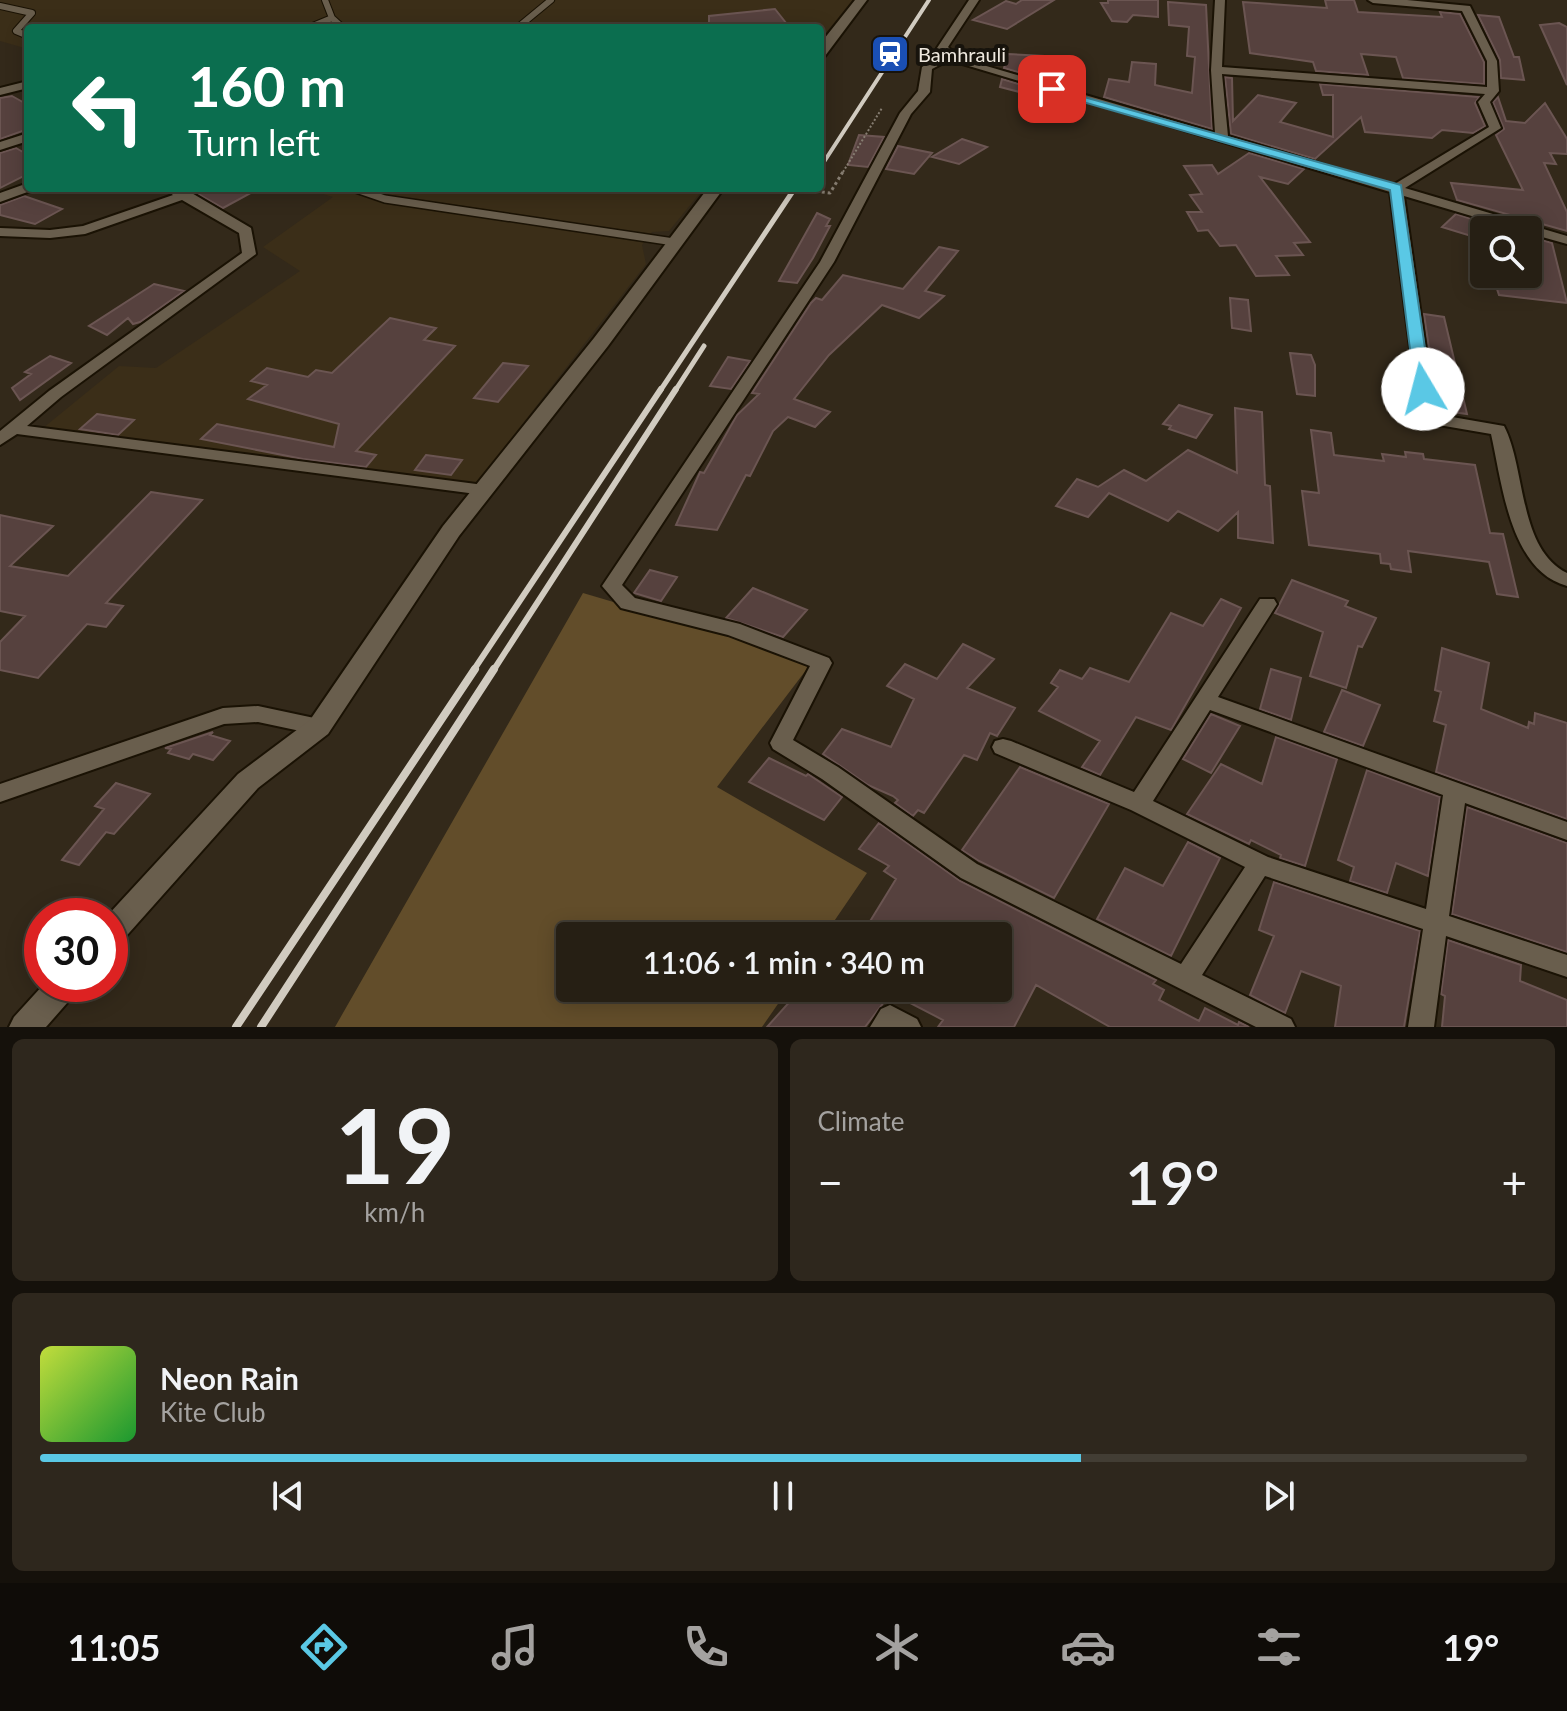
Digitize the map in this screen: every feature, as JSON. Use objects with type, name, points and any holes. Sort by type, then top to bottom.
[{"type":"main road","points":[[824,48],[861,0]]},
{"type":"main road","points":[[128,913],[248,781],[319,727],[451,531],[601,342],[713,192]]},
{"type":"main road","points":[[25,1027],[48,1002]]},
{"type":"street","points":[[974,0],[942,48],[955,60],[1567,240]]},
{"type":"street","points":[[1220,0],[1216,70],[1222,140]]},
{"type":"street","points":[[1373,0],[1466,8],[1492,61],[1493,91],[1484,102],[1495,128],[1396,188]]},
{"type":"street","points":[[950,55],[927,67],[924,92],[906,113],[827,262],[612,586],[628,603],[733,629],[822,663],[781,743],[830,773],[969,871],[1282,1027]]},
{"type":"street","points":[[1216,70],[1493,91]]},
{"type":"street","points":[[0,92],[24,85]]},
{"type":"street","points":[[0,146],[24,138]]},
{"type":"street","points":[[1396,188],[1427,418],[1498,430],[1529,540],[1539,561],[1554,575],[1567,580]]},
{"type":"street","points":[[0,198],[24,189]]},
{"type":"street","points":[[0,232],[50,234],[85,230],[175,192]]},
{"type":"street","points":[[6,435],[55,394],[249,254],[246,231],[179,192]]},
{"type":"street","points":[[6,435],[484,490]]},
{"type":"street","points":[[1139,804],[1267,604]]},
{"type":"street","points":[[1207,701],[1567,831]]},
{"type":"street","points":[[0,793],[223,716],[258,714],[319,727]]},
{"type":"street","points":[[1003,747],[1139,804],[1260,864],[1567,966]]},
{"type":"street","points":[[1421,1027],[1455,791]]},
{"type":"street","points":[[1186,978],[1260,864]]},
{"type":"street","points":[[883,1027],[890,1017],[908,1027]]},
{"type":"lane","points":[[325,0],[332,18],[339,24]]},
{"type":"lane","points":[[522,24],[551,0]]},
{"type":"lane","points":[[0,6],[32,13],[16,31],[24,34]]},
{"type":"lane","points":[[318,24],[332,18]]},
{"type":"lane","points":[[365,192],[385,199],[674,242]]},
{"type":"path","points":[[822,192],[830,193],[882,108]]},
{"type":"shaded area","points":[[0,0],[853,0],[824,35],[824,24],[24,24],[24,48],[0,41]]},
{"type":"shaded area","points":[[316,192],[701,192],[669,231],[652,232],[642,245],[646,264],[477,483],[37,433],[119,366],[156,368],[300,271],[263,247],[333,197]]},
{"type":"shaded area","points":[[583,593],[813,661],[717,787],[867,873],[834,922],[556,922],[556,1002],[779,1002],[762,1027],[335,1027]]},
{"type":"building","points":[[1022,0],[1054,0],[1007,29],[973,20],[1006,1],[1016,4]]},
{"type":"building","points":[[1108,0],[1158,0],[1158,17],[1133,15],[1127,22],[1112,21],[1101,3],[1108,3]]},
{"type":"building","points":[[1325,0],[1354,0],[1358,12],[1442,17],[1440,12],[1460,14],[1484,62],[1484,84],[1403,78],[1396,57],[1361,54],[1368,75],[1316,71],[1313,62],[1250,53],[1243,2],[1327,8]]},
{"type":"building","points":[[1168,2],[1206,5],[1212,129],[1104,97],[1109,79],[1129,82],[1132,62],[1156,64],[1155,85],[1192,93],[1195,57],[1187,56],[1189,27],[1169,25]]},
{"type":"building","points":[[775,9],[787,24],[709,24],[709,16]]},
{"type":"building","points":[[1478,15],[1499,17],[1514,57],[1519,57],[1524,80],[1501,78],[1500,60]]},
{"type":"building","points":[[1559,23],[1567,27],[1567,85],[1540,25]]},
{"type":"building","points":[[1008,54],[1063,57],[1060,84],[1004,68]]},
{"type":"building","points":[[1225,77],[1232,78],[1233,121],[1258,95],[1296,103],[1280,122],[1333,137],[1333,95],[1323,95],[1320,84],[1479,97],[1475,103],[1485,126],[1473,133],[1442,130],[1432,138],[1365,132],[1361,117],[1315,159],[1231,134]]},
{"type":"building","points":[[1002,79],[1058,96],[1058,102],[1000,87]]},
{"type":"building","points":[[12,96],[24,103],[24,130],[0,139],[0,98]]},
{"type":"building","points":[[1498,97],[1506,121],[1525,123],[1545,103],[1567,139],[1567,154],[1550,153],[1556,164],[1544,163],[1567,212],[1567,231],[1542,224],[1542,216],[1514,216],[1457,200],[1451,183],[1523,190],[1496,135],[1504,129],[1493,102]]},
{"type":"building","points":[[859,135],[884,137],[868,167],[848,165]]},
{"type":"building","points":[[962,139],[987,147],[959,164],[932,157]]},
{"type":"building","points":[[898,146],[932,153],[914,174],[886,169]]},
{"type":"building","points":[[16,148],[24,153],[24,176],[0,188],[0,153]]},
{"type":"building","points":[[1249,153],[1304,169],[1288,184],[1260,177],[1310,242],[1294,243],[1303,255],[1276,256],[1289,275],[1256,276],[1236,245],[1220,246],[1208,230],[1198,231],[1187,212],[1202,212],[1190,195],[1202,194],[1184,166],[1212,165],[1218,174]]},
{"type":"building","points":[[195,192],[253,192],[223,208]]},
{"type":"building","points":[[24,196],[62,209],[35,224],[0,215],[0,205]]},
{"type":"building","points":[[817,213],[830,219],[826,226],[830,226],[813,258],[797,283],[779,281]]},
{"type":"building","points":[[1456,214],[1470,218],[1470,236],[1442,227]]},
{"type":"building","points":[[1542,240],[1552,243],[1567,303],[1499,295],[1497,288],[1542,288]]},
{"type":"building","points":[[939,247],[958,251],[925,291],[944,296],[919,318],[882,305],[829,355],[794,399],[830,412],[815,427],[788,417],[773,431],[717,530],[676,525],[700,472],[704,473],[737,415],[759,394],[752,393],[811,303],[816,298],[822,300],[843,275],[903,289]]},
{"type":"building","points":[[154,284],[184,291],[140,322],[133,324],[128,318],[107,335],[89,326]]},
{"type":"building","points":[[1230,298],[1248,300],[1251,331],[1232,328]]},
{"type":"building","points":[[1424,314],[1444,317],[1467,414],[1438,410]]},
{"type":"building","points":[[390,318],[436,328],[424,340],[455,346],[356,451],[376,455],[366,467],[303,459],[201,439],[217,424],[334,447],[339,424],[248,399],[267,385],[251,381],[267,368],[308,377],[316,370],[332,373]]},
{"type":"building","points":[[1290,353],[1311,355],[1315,365],[1315,396],[1297,394]]},
{"type":"building","points":[[50,356],[71,363],[20,400],[12,388],[31,374],[25,372]]},
{"type":"building","points":[[728,357],[750,361],[731,389],[710,386]]},
{"type":"building","points":[[503,363],[528,366],[498,402],[474,398]]},
{"type":"building","points":[[1179,405],[1212,415],[1196,438],[1163,424]]},
{"type":"building","points":[[1235,408],[1262,412],[1265,485],[1270,486],[1273,543],[1238,538],[1238,512],[1218,531],[1178,511],[1168,521],[1109,493],[1088,517],[1056,506],[1077,479],[1098,487],[1124,470],[1146,481],[1188,450],[1237,473]]},
{"type":"building","points":[[97,414],[134,420],[118,435],[80,429]]},
{"type":"building","points":[[1311,430],[1331,433],[1334,455],[1384,461],[1382,454],[1406,457],[1405,452],[1423,454],[1424,459],[1475,465],[1490,533],[1503,534],[1518,597],[1497,594],[1489,562],[1408,551],[1411,572],[1391,569],[1390,564],[1381,563],[1380,554],[1309,545],[1302,491],[1319,493]]},
{"type":"building","points":[[426,455],[462,460],[451,475],[415,470]]},
{"type":"building","points":[[151,492],[202,500],[106,603],[123,606],[106,627],[87,624],[38,678],[0,670],[0,642],[25,616],[0,611],[0,515],[53,526],[10,566],[68,576]]},
{"type":"building","points":[[650,570],[677,577],[661,601],[634,593]]},
{"type":"building","points":[[1292,580],[1348,601],[1345,606],[1376,618],[1362,647],[1358,646],[1346,688],[1310,676],[1323,632],[1275,613]]},
{"type":"building","points":[[753,588],[807,610],[783,637],[726,618]]},
{"type":"building","points":[[1221,599],[1241,608],[1171,730],[1136,717],[1100,775],[1082,767],[1100,741],[1039,711],[1058,687],[1051,683],[1060,670],[1082,679],[1090,668],[1129,682],[1171,613],[1203,626]]},
{"type":"building","points":[[963,644],[994,659],[967,688],[1015,708],[997,736],[990,733],[977,760],[964,755],[924,813],[918,810],[913,816],[895,803],[898,800],[893,796],[868,785],[823,754],[842,729],[891,747],[914,699],[887,686],[905,664],[937,679]]},
{"type":"building","points":[[1442,648],[1489,663],[1481,709],[1528,728],[1529,722],[1534,724],[1535,713],[1567,723],[1567,819],[1436,772],[1446,725],[1434,721],[1441,692],[1435,690]]},
{"type":"building","points":[[1271,669],[1301,678],[1291,720],[1260,709]]},
{"type":"building","points":[[1342,690],[1380,705],[1363,746],[1324,732]]},
{"type":"building","points":[[1211,714],[1240,726],[1211,773],[1183,759]]},
{"type":"building","points":[[213,732],[210,735],[230,741],[213,760],[193,754],[189,759],[168,753],[171,749],[165,748]]},
{"type":"building","points":[[1276,737],[1337,759],[1305,866],[1280,858],[1281,855],[1251,840],[1249,844],[1187,814],[1221,764],[1262,784]]},
{"type":"building","points":[[769,758],[806,776],[808,774],[842,797],[824,820],[749,782]]},
{"type":"building","points":[[1020,767],[1109,804],[1054,898],[962,850]]},
{"type":"building","points":[[1367,770],[1440,797],[1428,876],[1396,863],[1387,893],[1350,881],[1354,867],[1338,860]]},
{"type":"building","points":[[116,783],[150,794],[114,834],[106,832],[79,865],[62,860],[104,809],[95,806]]},
{"type":"building","points":[[1467,807],[1567,843],[1567,952],[1452,914]]},
{"type":"building","points":[[879,823],[960,881],[1156,980],[1153,984],[1164,990],[1159,1000],[1199,1021],[1205,1008],[1238,1025],[1239,1022],[1249,1027],[1110,1027],[1036,985],[1014,1027],[938,1027],[943,1020],[908,1002],[1012,1002],[1012,922],[870,922],[896,879],[884,871],[889,866],[859,849]]},
{"type":"building","points":[[1188,842],[1220,858],[1171,956],[1097,919],[1125,868],[1163,886]]},
{"type":"building","points":[[1274,882],[1420,931],[1404,1027],[1335,1027],[1341,986],[1301,971],[1285,1013],[1250,995],[1274,936],[1259,930]]},
{"type":"building","points":[[1448,940],[1521,965],[1520,981],[1567,1000],[1567,1027],[1442,1027],[1445,996],[1441,994]]},
{"type":"building","points":[[789,1002],[884,1002],[865,1027],[767,1027]]},
{"type":"railway","points":[[824,162],[929,0]]},
{"type":"railway","points":[[660,391],[792,192]]},
{"type":"railway","points":[[675,391],[704,346]]},
{"type":"railway","points":[[473,671],[661,389]]},
{"type":"railway","points":[[493,671],[676,389]]},
{"type":"railway","points":[[236,1027],[475,669]]},
{"type":"railway","points":[[261,1027],[494,669]]},
{"type":"place","name":"Bamhrauli","points":[[890,54]]},
{"type":"route","points":[[1052,89],[1396,188],[1423,389]]}]
